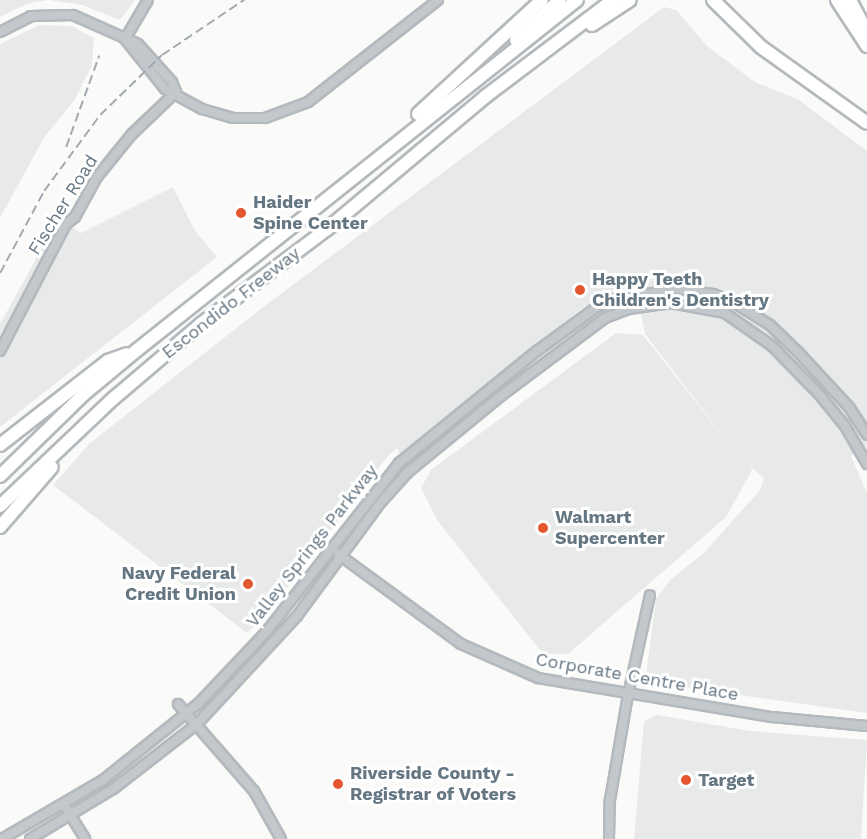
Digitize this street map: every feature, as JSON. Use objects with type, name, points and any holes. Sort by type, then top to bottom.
[{"type":"highway","points":[[288,227],[468,70],[542,0]]},
{"type":"highway","points":[[452,97],[560,0]]},
{"type":"highway","name":"Escondido Freeway","points":[[0,476],[83,395],[288,227],[577,0]]},
{"type":"highway","name":"Escondido Freeway","points":[[0,506],[114,398],[486,96],[613,0]]},
{"type":"highway","points":[[486,96],[630,0]]},
{"type":"highway","points":[[713,0],[761,47],[867,123]]},
{"type":"highway","points":[[837,0],[867,46]]},
{"type":"highway","points":[[850,0],[867,32]]},
{"type":"highway","points":[[0,445],[108,361],[137,351]]},
{"type":"highway","points":[[0,527],[114,398]]},
{"type":"street","points":[[125,39],[148,0]]},
{"type":"street","points":[[0,32],[31,16],[47,13],[73,15],[125,39],[165,89],[176,92],[202,109],[233,118],[265,118],[287,112],[308,102],[438,0]]},
{"type":"street","name":"Fischer Road","points":[[0,351],[66,224],[75,217],[97,177],[132,134],[176,92]]},
{"type":"street","name":"Valley Springs Parkway","points":[[2,839],[64,805],[129,762],[187,714],[267,631],[374,490],[407,456],[597,307],[615,299],[662,290],[713,294],[728,301],[777,332],[849,407],[867,435]]},
{"type":"street","name":"Valley Springs Parkway","points":[[30,839],[121,784],[197,724],[271,646],[408,472],[588,329],[619,312],[654,304],[691,304],[725,313],[772,346],[819,394],[845,426],[867,464]]},
{"type":"street","name":"Corporate Centre Place","points":[[331,549],[461,644],[487,658],[538,678],[628,695],[772,717],[867,726]]},
{"type":"street","points":[[609,839],[610,800],[628,695],[650,595]]},
{"type":"street","points":[[178,704],[254,791],[281,839]]},
{"type":"street","points":[[64,805],[85,839]]},
{"type":"shaded area","points":[[0,0],[49,0],[29,3],[0,17]]},
{"type":"shaded area","points":[[49,0],[135,0],[120,20],[82,5]]},
{"type":"shaded area","points":[[664,7],[676,10],[707,46],[755,82],[799,100],[867,151],[867,446],[851,456],[867,493],[867,713],[645,682],[656,599],[671,579],[704,553],[760,490],[764,478],[748,465],[752,470],[726,517],[568,654],[543,654],[437,520],[421,488],[431,470],[616,333],[643,335],[734,450],[645,334],[635,286],[581,309],[400,454],[397,448],[388,456],[264,617],[247,633],[53,485],[89,444],[262,308]]},
{"type":"shaded area","points":[[39,25],[71,26],[94,38],[92,65],[74,101],[45,136],[0,218],[0,44]]},
{"type":"shaded area","points":[[173,187],[195,231],[217,257],[0,427],[0,324],[58,219],[81,233]]},
{"type":"shaded area","points":[[657,715],[750,731],[867,740],[861,839],[634,839],[644,721]]},
{"type":"railway","points":[[0,273],[44,191],[100,115],[162,55],[244,0]]},
{"type":"railway","points":[[66,147],[99,56]]},
{"type":"place","name":"Haider Spine Center","points":[[241,213]]},
{"type":"place","name":"Happy Teeth Children's Dentistry","points":[[580,290]]},
{"type":"place","name":"Walmart Supercenter","points":[[543,528]]},
{"type":"place","name":"Navy Federal Credit Union","points":[[248,584]]},
{"type":"place","name":"Target","points":[[686,780]]},
{"type":"place","name":"Riverside County - Registrar of Voters","points":[[338,784]]}]
